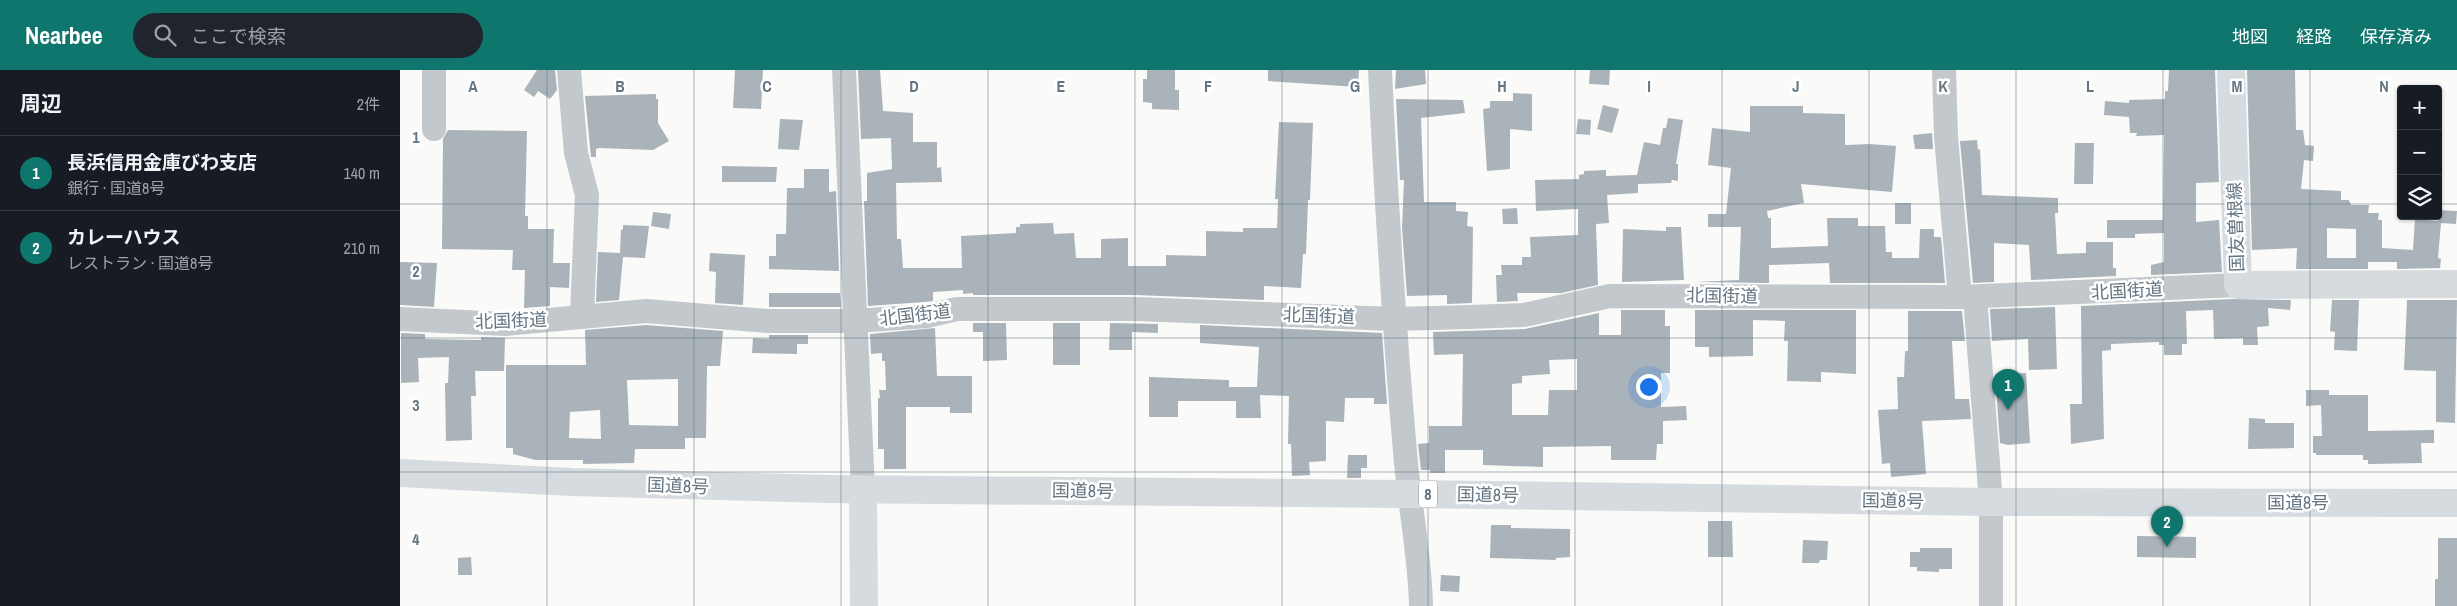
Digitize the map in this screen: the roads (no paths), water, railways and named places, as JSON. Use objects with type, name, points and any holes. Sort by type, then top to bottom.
[{"type":"main road","name":"国友曽根線","points":[[2231,70],[2238,285],[2457,284]]},
{"type":"main road","name":"国道8号","points":[[400,473],[581,483],[863,489],[1991,502],[2457,503]]},
{"type":"main road","points":[[863,489],[864,606]]},
{"type":"street","points":[[434,70],[434,129]]},
{"type":"street","points":[[569,70],[576,153],[587,194],[582,317]]},
{"type":"street","points":[[844,70],[863,489]]},
{"type":"street","points":[[1380,70],[1394,319],[1408,494],[1420,583],[1421,606]]},
{"type":"street","points":[[1944,70],[1947,147],[1991,502],[1991,606]]},
{"type":"street","name":"北国街道","points":[[400,319],[506,324],[646,311],[768,321],[855,321],[927,316],[958,309],[1136,309],[1394,319],[1524,315],[1610,296],[1967,297],[2238,285]]},
{"type":"place","name":"長浜信用金庫びわ支店","points":[[2008,410]]},
{"type":"place","name":"カレーハウス","points":[[2167,547]]}]
